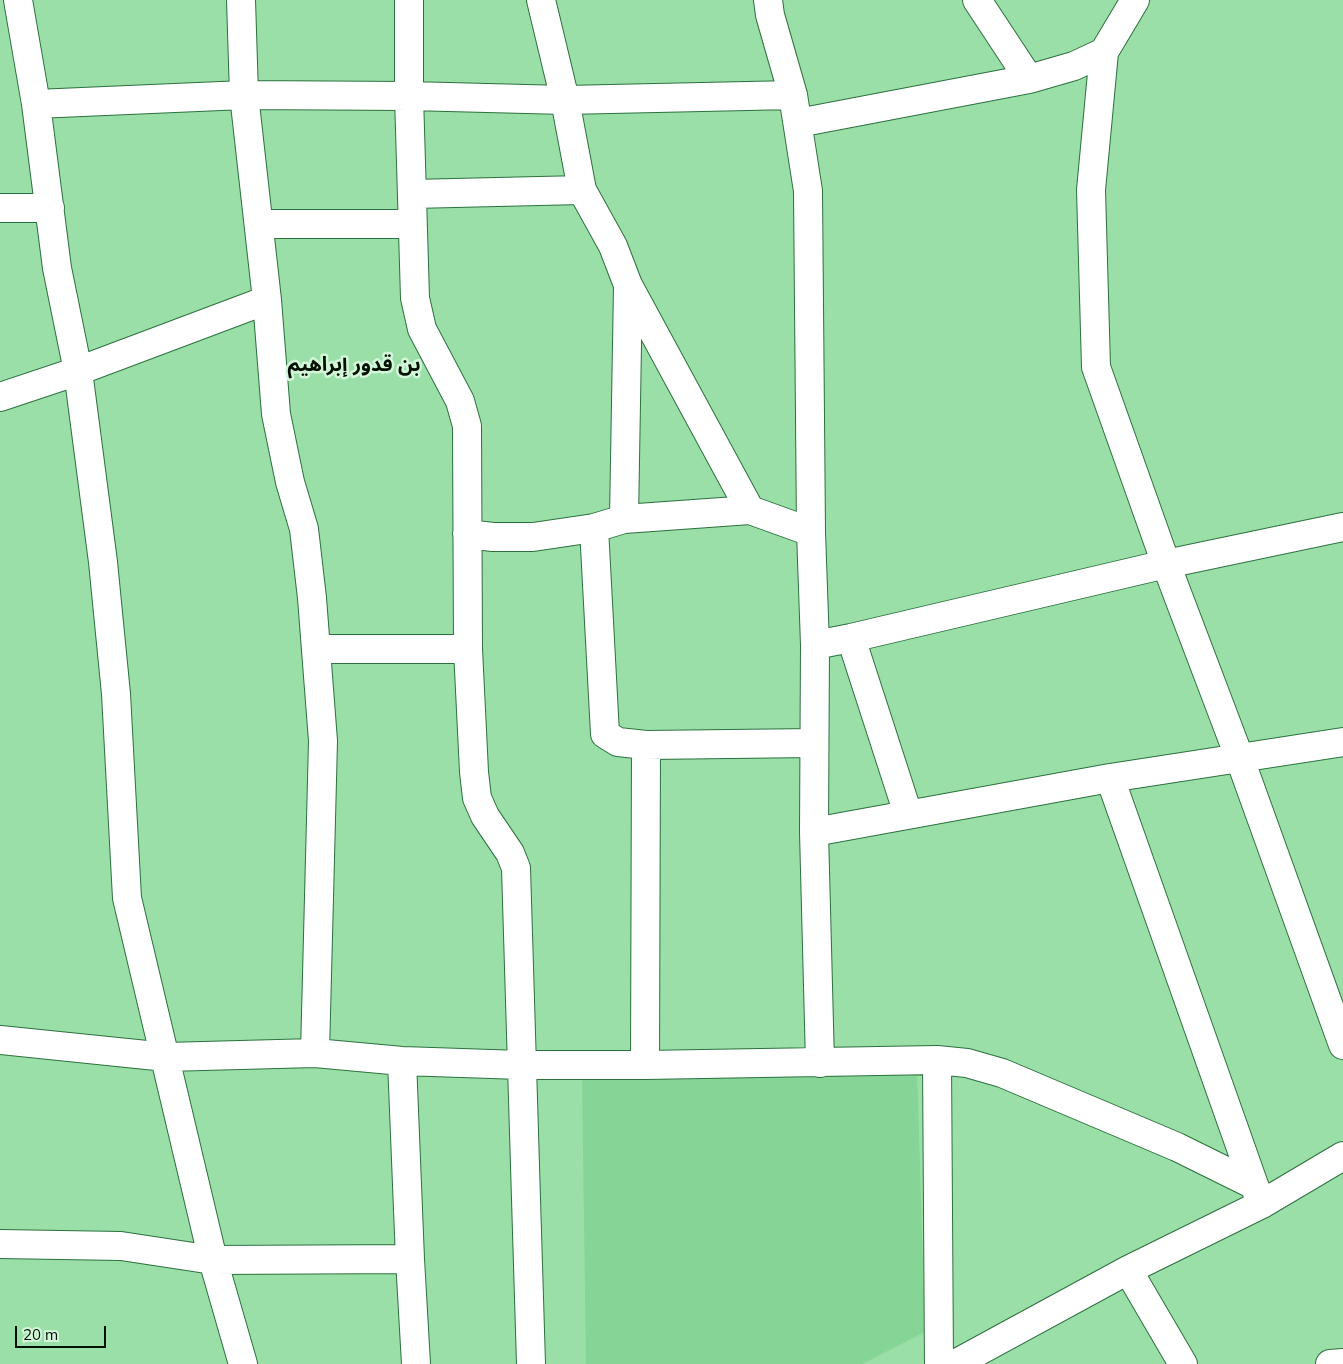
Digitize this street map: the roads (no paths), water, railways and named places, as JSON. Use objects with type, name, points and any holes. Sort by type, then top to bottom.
[{"type":"street","points":[[18,0],[36,104],[57,268],[78,371],[103,562],[116,694],[127,898],[213,1260],[243,1364]]},
{"type":"street","points":[[241,0],[244,95],[268,300],[276,414],[290,482],[304,529],[323,741],[315,1053]]},
{"type":"street","points":[[409,0],[409,96],[415,298],[422,329],[460,401],[466,426],[468,649],[474,772],[477,798],[485,816],[510,854],[516,868],[531,1364]]},
{"type":"street","points":[[542,0],[565,100],[582,190],[613,246],[628,285],[750,510]]},
{"type":"street","points":[[768,0],[770,15],[793,95],[808,191],[811,532],[815,645],[814,832],[820,1063]]},
{"type":"street","points":[[977,0],[1030,79]]},
{"type":"street","points":[[1135,0],[1104,52],[1091,190],[1096,367],[1166,564],[1240,759],[1343,1045]]},
{"type":"street","points":[[798,123],[1030,79],[1074,66],[1104,52]]},
{"type":"street","points":[[36,104],[244,95],[409,96],[565,100],[793,95]]},
{"type":"street","points":[[412,194],[582,190]]},
{"type":"street","points":[[0,208],[50,208]]},
{"type":"street","points":[[259,224],[412,224]]},
{"type":"street","points":[[624,519],[628,285]]},
{"type":"street","points":[[0,397],[78,371],[268,300]]},
{"type":"street","points":[[468,534],[493,537],[533,537],[594,528],[624,519],[750,510],[811,532]]},
{"type":"street","points":[[815,645],[1166,564],[1343,527]]},
{"type":"street","points":[[594,528],[605,734],[618,742],[646,745],[814,743]]},
{"type":"street","points":[[851,638],[908,814]]},
{"type":"street","points":[[316,648],[468,649]]},
{"type":"street","points":[[814,832],[1110,778],[1343,742]]},
{"type":"street","points":[[645,1065],[646,745]]},
{"type":"street","points":[[1110,778],[1258,1195]]},
{"type":"street","points":[[0,1040],[166,1056],[315,1053],[402,1061],[521,1065],[820,1063],[937,1060],[967,1062],[1002,1073],[1176,1147],[1258,1195]]},
{"type":"street","points":[[937,1060],[940,1364]]},
{"type":"street","points":[[402,1061],[416,1364]]},
{"type":"street","points":[[955,1364],[1128,1270],[1258,1195],[1343,1156]]},
{"type":"street","points":[[0,1244],[121,1246],[213,1260],[410,1259]]},
{"type":"street","points":[[1128,1270],[1183,1364]]},
{"type":"street","points":[[1330,1364],[1343,1363]]},
{"type":"district","name":"بن قدور إبراهيم","points":[[354,365]]}]
